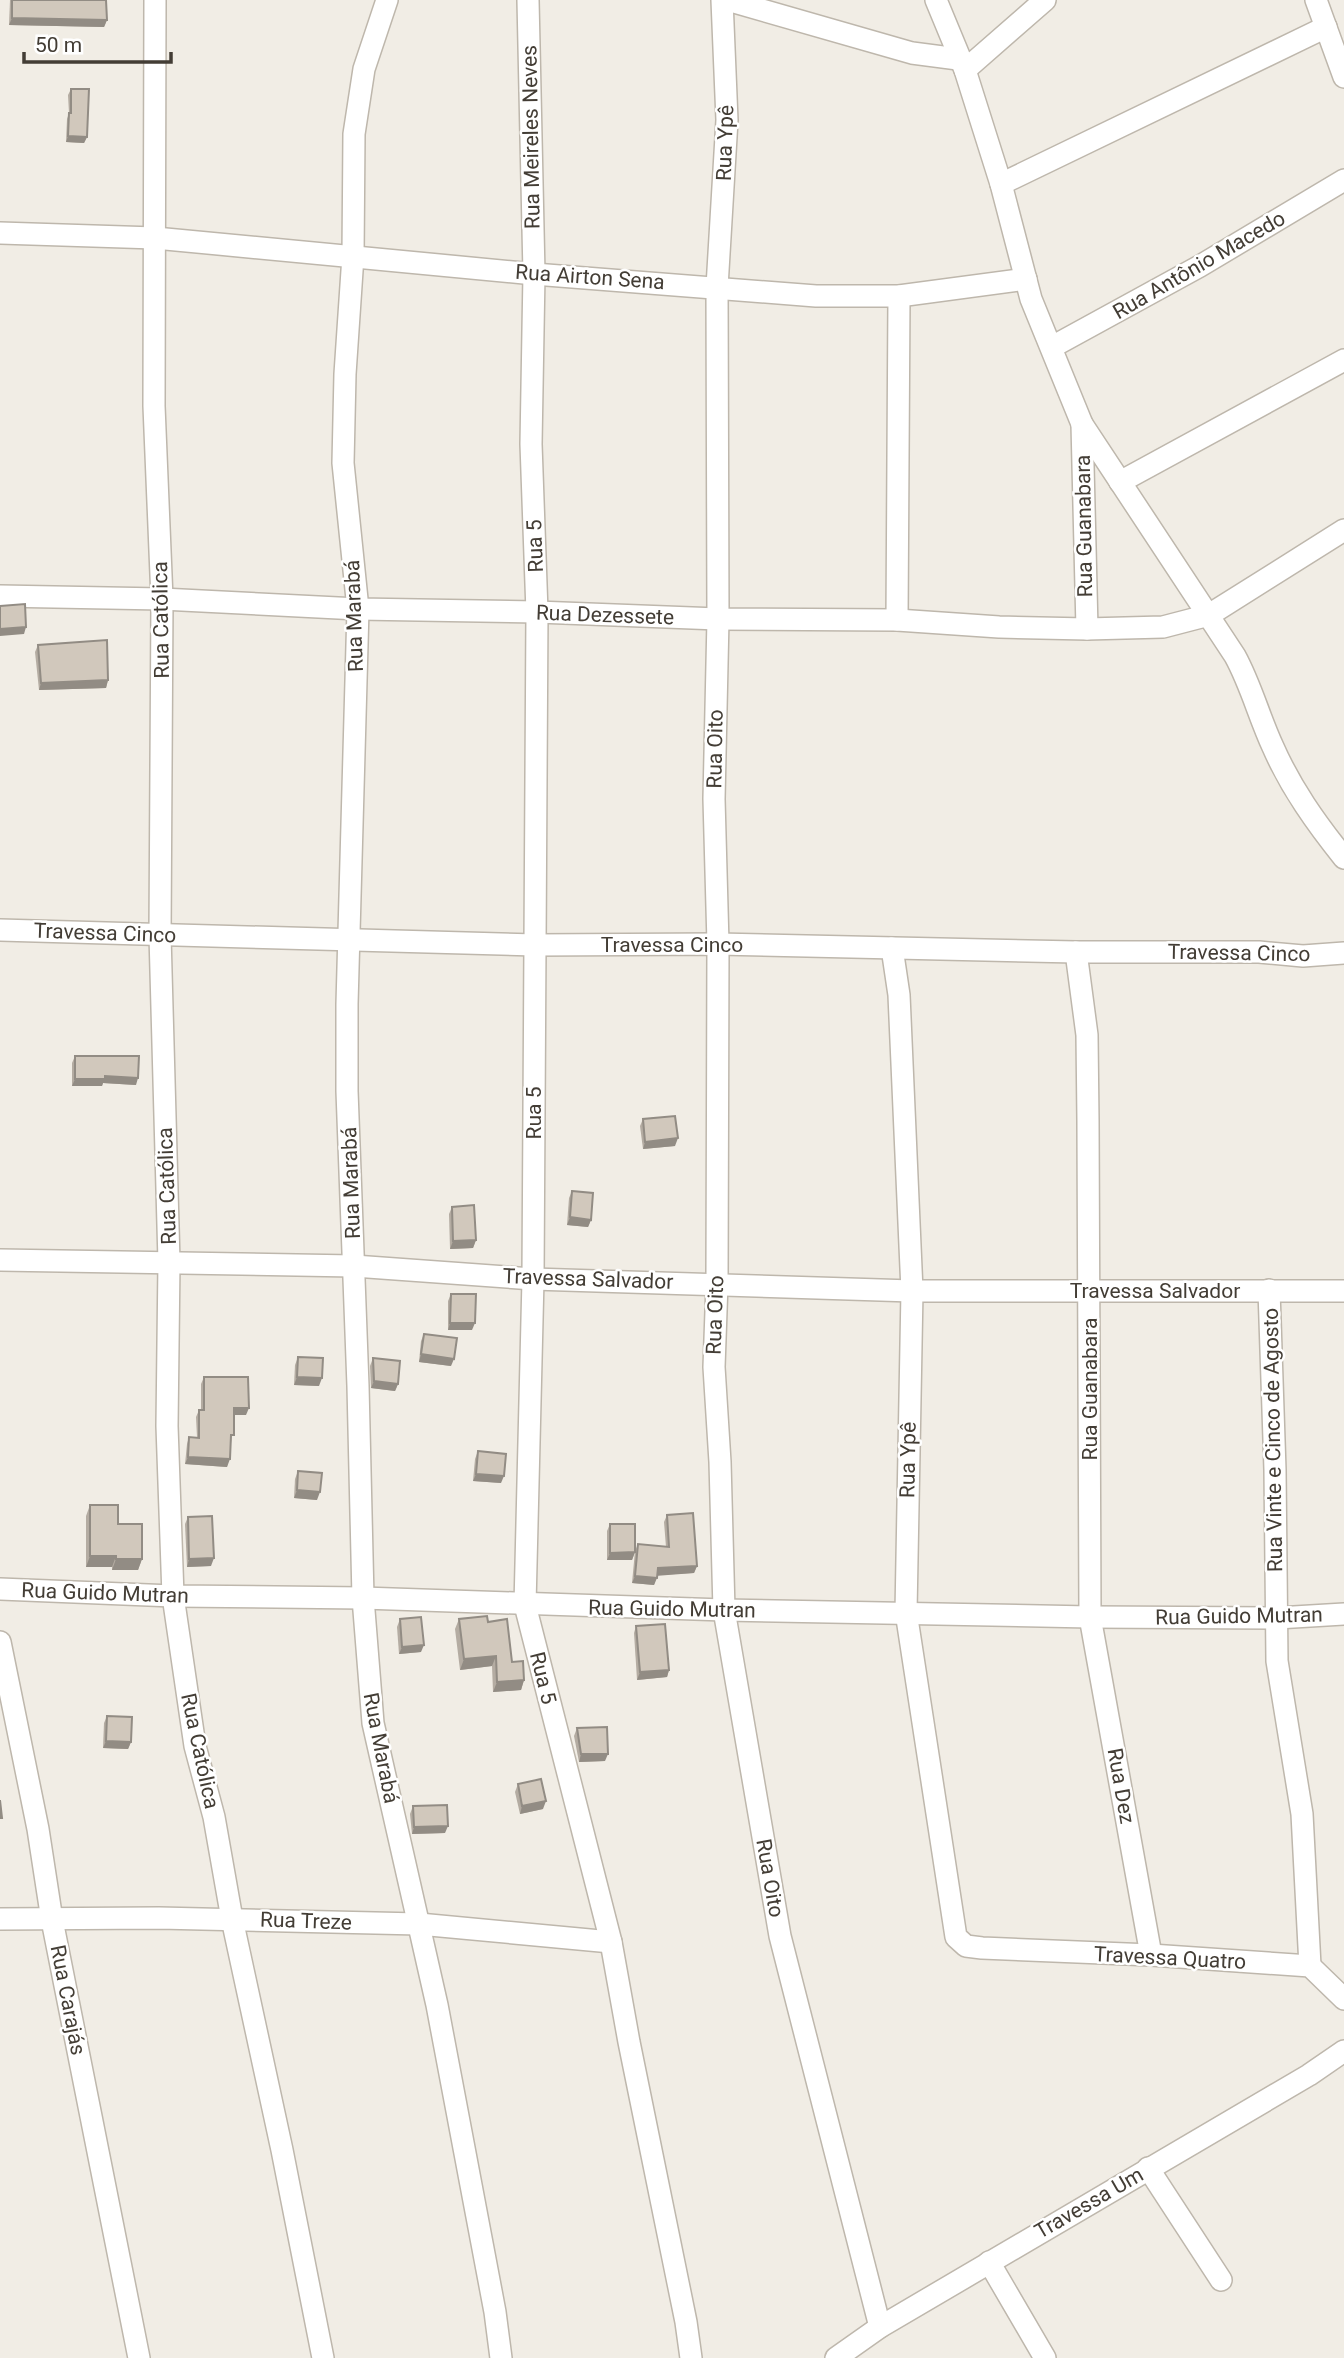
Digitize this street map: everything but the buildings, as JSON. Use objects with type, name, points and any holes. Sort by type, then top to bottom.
[{"type":"street","name":"Rua Católica","points":[[155,0],[154,405],[162,599],[160,935],[169,1262],[167,1426],[173,1596],[195,1746],[214,1816],[232,1919],[323,2358]]},
{"type":"street","name":"Rua Marabá","points":[[387,0],[364,69],[354,134],[354,256],[345,374],[343,463],[358,609],[347,1091],[363,1598],[373,1723],[438,2005],[495,2312],[501,2358]]},
{"type":"street","name":"Rua Meireles Neves","points":[[528,0],[534,274]]},
{"type":"street","points":[[725,0],[912,53],[962,64]]},
{"type":"street","name":"Rua Ypê","points":[[717,287],[727,120],[725,0]]},
{"type":"street","points":[[936,0],[962,64],[1001,184],[1031,299],[1082,424],[1209,615],[1247,679],[1273,747],[1293,788],[1315,822],[1344,858]]},
{"type":"street","points":[[962,64],[1045,0]]},
{"type":"street","points":[[1316,0],[1344,77]]},
{"type":"street","points":[[1001,184],[1326,27]]},
{"type":"street","name":"Rua Antônio Macedo","points":[[1052,347],[1200,267],[1344,180]]},
{"type":"street","name":"Rua Airton Sena","points":[[0,233],[155,238],[534,274],[816,296],[899,296],[1026,279]]},
{"type":"street","name":"Rua 5","points":[[534,274],[531,444],[537,612],[533,1279],[525,1605],[611,1942],[691,2358]]},
{"type":"street","name":"Rua Oito","points":[[717,287],[718,619],[714,799],[719,944],[717,1283],[713,1367],[720,1462],[724,1610],[780,1936],[880,2327]]},
{"type":"street","points":[[897,620],[899,296]]},
{"type":"street","points":[[1120,482],[1344,359]]},
{"type":"street","name":"Rua Guanabara","points":[[1082,424],[1087,629]]},
{"type":"street","name":"Rua Dezessete","points":[[0,596],[162,599],[358,609],[718,619],[897,620],[1087,629],[1163,627],[1209,615],[1344,530]]},
{"type":"street","name":"Travessa Cinco","points":[[0,930],[535,945],[719,944],[1076,952],[1259,952],[1303,956],[1344,953]]},
{"type":"street","name":"Rua Ypê","points":[[892,948],[899,995],[912,1291],[906,1612],[956,1937],[960,1944],[982,1948]]},
{"type":"street","name":"Rua Guanabara","points":[[1076,952],[1087,1035],[1090,1617]]},
{"type":"street","name":"Travessa Salvador","points":[[0,1260],[354,1266],[533,1279],[912,1291],[1344,1291]]},
{"type":"street","name":"Rua Vinte e Cinco de Agosto","points":[[1269,1290],[1275,1470],[1277,1661],[1302,1814],[1310,1966]]},
{"type":"street","name":"Rua Guido Mutran","points":[[0,1589],[173,1596],[363,1598],[525,1605],[1090,1617],[1277,1618],[1344,1614]]},
{"type":"street","name":"Rua Dez","points":[[1090,1617],[1151,1955]]},
{"type":"street","name":"Rua Carajás","points":[[0,1642],[139,2358]]},
{"type":"street","name":"Rua Treze","points":[[0,1919],[232,1919],[419,1924],[611,1942]]},
{"type":"street","name":"Travessa Quatro","points":[[982,1948],[1151,1955],[1310,1966]]},
{"type":"street","points":[[1310,1966],[1344,1999]]},
{"type":"street","name":"Travessa Um","points":[[836,2358],[880,2327],[1309,2075],[1344,2051]]},
{"type":"street","points":[[1148,2168],[1221,2280]]},
{"type":"street","points":[[989,2262],[1045,2358]]}]
